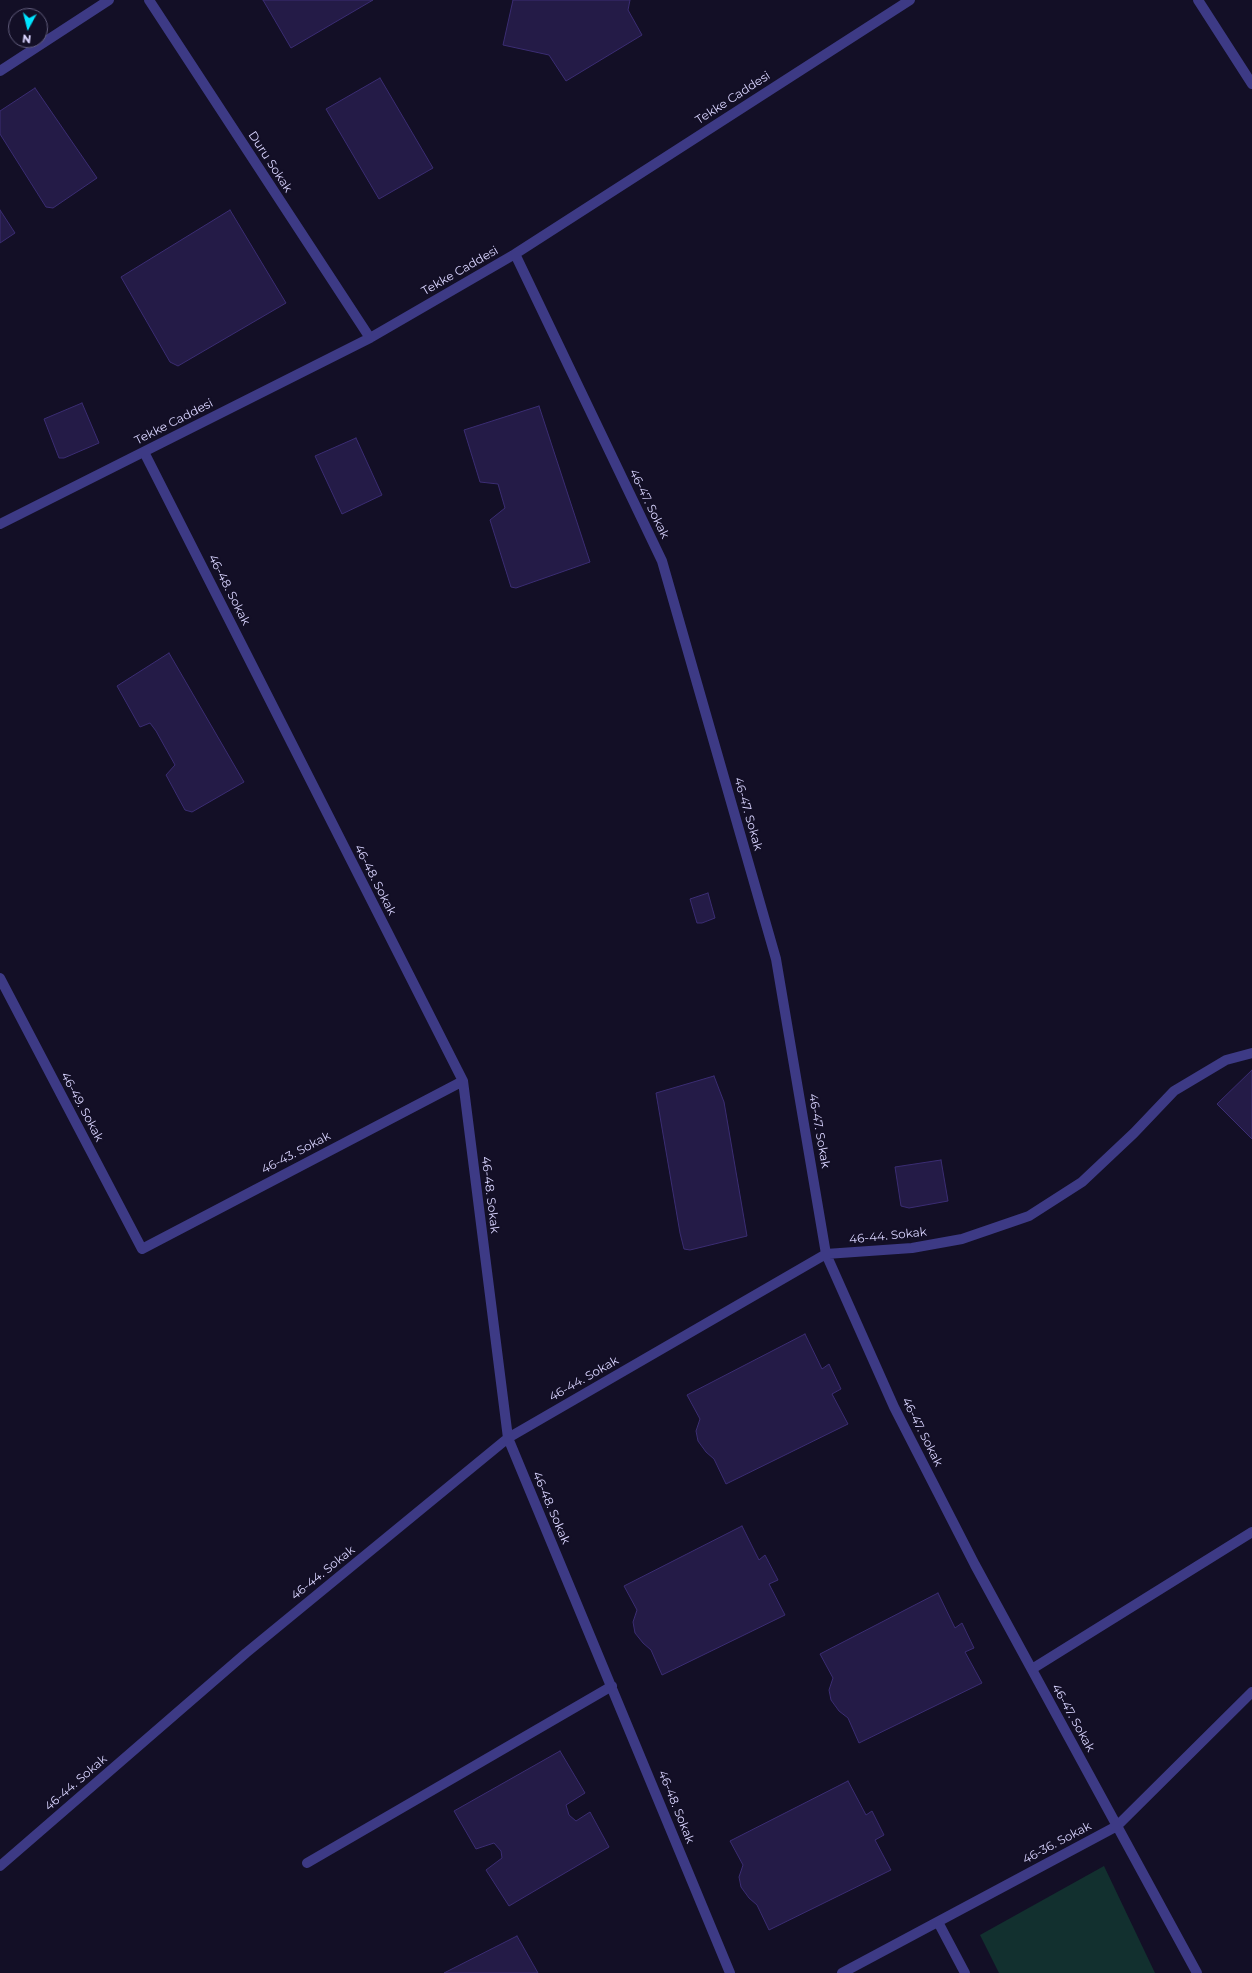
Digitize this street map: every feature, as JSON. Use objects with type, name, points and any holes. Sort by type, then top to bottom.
[{"type":"street","points":[[0,71],[109,0]]},
{"type":"street","name":"Duru Sokak","points":[[149,0],[370,338]]},
{"type":"street","name":"Tekke Caddesi","points":[[0,524],[370,338],[515,254],[910,0]]},
{"type":"street","points":[[1198,0],[1252,84]]},
{"type":"street","name":"46-47. Sokak","points":[[515,254],[662,561],[776,959],[826,1254],[894,1407],[975,1565],[1197,1973]]},
{"type":"street","name":"46-48. Sokak","points":[[144,452],[463,1081],[508,1438],[730,1973]]},
{"type":"street","name":"46-49. Sokak","points":[[0,978],[142,1249]]},
{"type":"street","name":"46-44. Sokak","points":[[1,1864],[246,1653],[508,1438],[826,1254],[912,1248],[962,1238],[1028,1216],[1082,1182],[1134,1133],[1174,1091],[1226,1060],[1252,1053]]},
{"type":"street","name":"46-43. Sokak","points":[[142,1249],[463,1081]]},
{"type":"street","points":[[1032,1669],[1252,1532]]},
{"type":"street","points":[[307,1863],[612,1686]]},
{"type":"street","name":"46-36. Sokak","points":[[842,1973],[1118,1826],[1252,1692]]},
{"type":"street","points":[[938,1922],[965,1973]]},
{"type":"green space","points":[[1104,1866],[1155,1973],[999,1973],[980,1935]]},
{"type":"building","points":[[263,0],[373,0],[291,48]]},
{"type":"building","points":[[513,0],[630,0],[628,10],[642,35],[566,81],[549,55],[503,45]]},
{"type":"building","points":[[380,78],[433,168],[379,199],[326,109]]},
{"type":"building","points":[[35,88],[97,178],[53,208],[46,207],[0,134],[0,111]]},
{"type":"building","points":[[0,210],[15,233],[0,243]]},
{"type":"building","points":[[230,210],[286,303],[178,366],[170,362],[121,277]]},
{"type":"building","points":[[82,403],[99,443],[64,458],[59,458],[44,419]]},
{"type":"building","points":[[539,406],[590,562],[516,588],[511,587],[490,520],[505,508],[498,484],[480,482],[464,430]]},
{"type":"building","points":[[356,438],[382,495],[342,514],[315,456]]},
{"type":"building","points":[[169,653],[244,782],[192,812],[185,810],[166,775],[175,765],[156,731],[150,723],[140,727],[117,686]]},
{"type":"building","points":[[708,893],[715,918],[702,923],[697,923],[690,899]]},
{"type":"building","points":[[1252,1070],[1252,1139],[1217,1104]]},
{"type":"building","points":[[714,1076],[724,1102],[747,1236],[690,1250],[684,1249],[680,1233],[656,1093]]},
{"type":"building","points":[[941,1160],[948,1201],[909,1208],[901,1206],[895,1167]]},
{"type":"building","points":[[805,1334],[822,1369],[829,1364],[841,1389],[832,1394],[848,1424],[726,1484],[714,1459],[706,1452],[698,1441],[696,1431],[700,1419],[687,1395]]},
{"type":"building","points":[[742,1526],[759,1560],[765,1555],[778,1580],[769,1584],[785,1615],[662,1675],[651,1650],[635,1633],[633,1622],[637,1610],[624,1586]]},
{"type":"building","points":[[938,1593],[955,1628],[962,1623],[974,1648],[965,1652],[982,1683],[859,1743],[848,1718],[839,1711],[831,1700],[829,1690],[833,1678],[820,1654]]},
{"type":"building","points":[[560,1751],[585,1793],[566,1805],[569,1815],[576,1821],[590,1812],[609,1847],[509,1906],[486,1870],[502,1858],[501,1851],[494,1843],[476,1849],[454,1811]]},
{"type":"building","points":[[848,1781],[866,1815],[872,1811],[884,1835],[875,1840],[891,1870],[769,1930],[757,1905],[749,1898],[741,1887],[739,1877],[743,1865],[730,1841]]},
{"type":"building","points":[[517,1936],[538,1973],[444,1973]]}]
